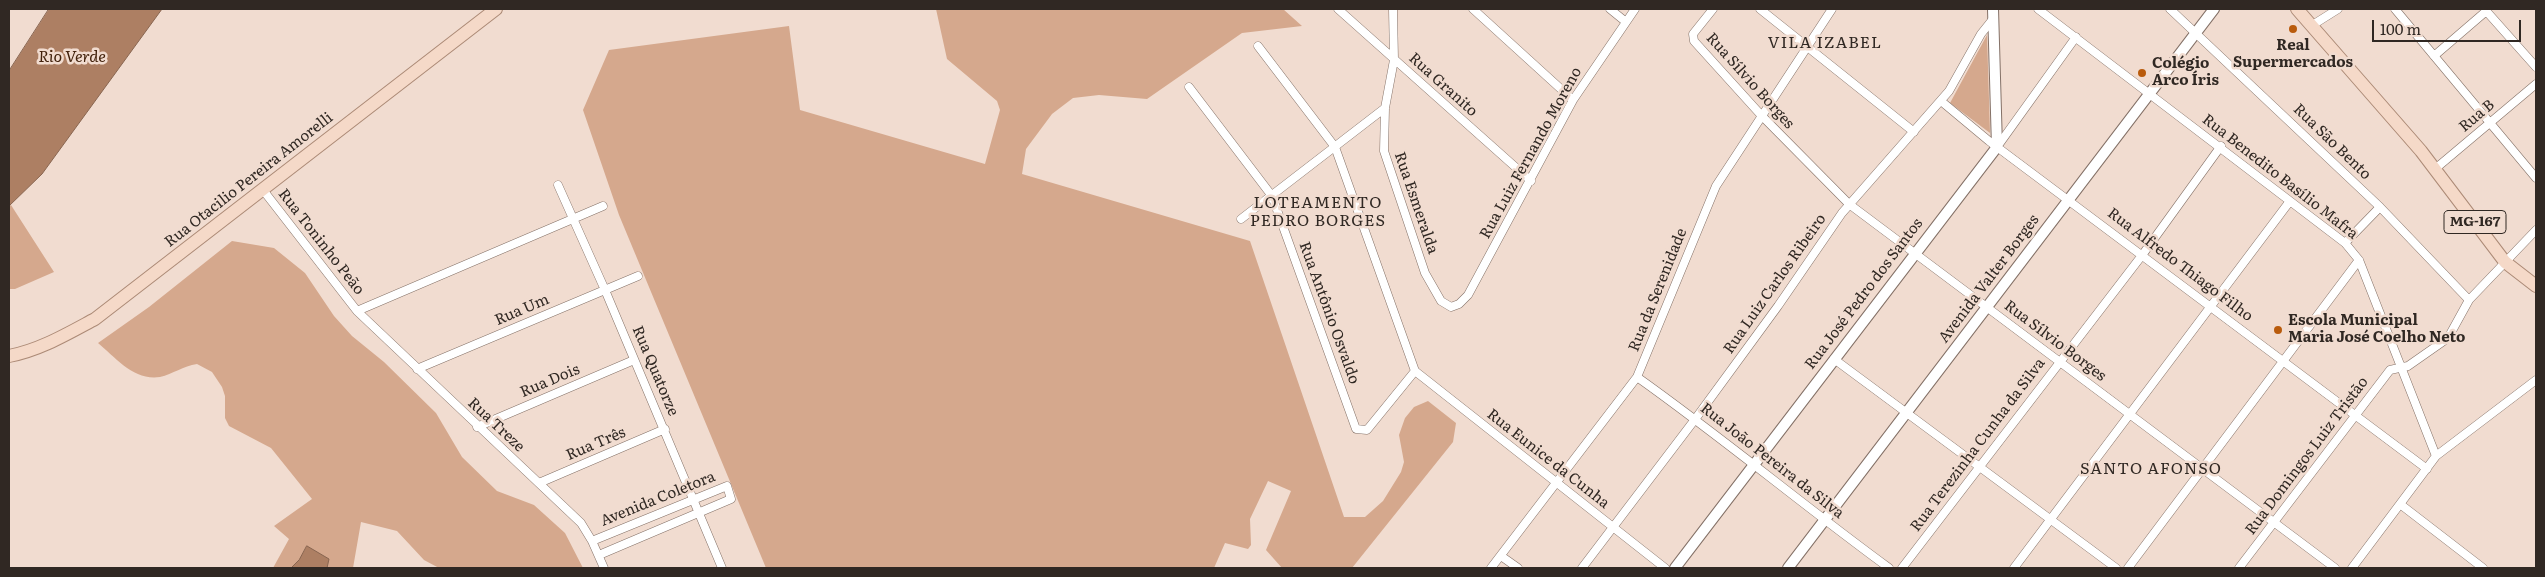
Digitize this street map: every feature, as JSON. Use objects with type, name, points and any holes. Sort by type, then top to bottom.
[{"type":"main road","name":"Rua Otacilio Pereira Amorelli","points":[[9,356],[23,354],[95,319],[496,9]]},
{"type":"main road","name":"MG-167","points":[[2297,9],[2435,169],[2505,262],[2536,286]]},
{"type":"street","name":"Rua Granito","points":[[1338,9],[1531,181]]},
{"type":"street","name":"Rua Esmeralda","points":[[1393,9],[1394,60],[1385,108],[1384,151],[1425,273],[1434,292],[1445,305],[1450,307]]},
{"type":"street","points":[[1473,9],[1573,100]]},
{"type":"street","points":[[1610,9],[1626,22]]},
{"type":"street","name":"Rua Luiz Fernando Moreno","points":[[1450,307],[1459,304],[1468,295],[1573,100],[1635,9]]},
{"type":"street","name":"Rua Sílvio Borges","points":[[1713,9],[1693,34],[1694,41],[1761,114],[1849,204],[2130,414],[2272,523],[2336,568]]},
{"type":"street","points":[[1760,9],[1914,132]]},
{"type":"street","name":"Rua da Serenidade","points":[[1491,568],[1637,377],[1716,186],[1761,114],[1832,9]]},
{"type":"street","name":"Rua Benedito Basílio Mafra","points":[[2038,9],[2221,146],[2345,243],[2360,260],[2436,456]]},
{"type":"street","name":"Rua São Bento","points":[[2170,9],[2380,206],[2469,300]]},
{"type":"street","name":"Avenida Valter Borges","points":[[1788,568],[2214,9]]},
{"type":"street","points":[[2311,26],[2338,9]]},
{"type":"street","points":[[2395,9],[2536,178]]},
{"type":"street","points":[[2434,56],[2484,13],[2488,13],[2536,67]]},
{"type":"street","points":[[1993,14],[1997,146]]},
{"type":"street","name":"Rua Luiz Carlos Ribeiro","points":[[1582,568],[1696,418],[1849,204],[1941,101],[1993,14]]},
{"type":"street","name":"Rua José Pedro dos Santos","points":[[1675,568],[1997,146],[2076,37]]},
{"type":"street","points":[[1258,46],[1335,147],[1415,371]]},
{"type":"street","name":"Rua B","points":[[2435,169],[2536,84]]},
{"type":"street","name":"Rua Antônio Osvaldo","points":[[1189,87],[1272,196],[1356,429],[1367,430],[1415,371]]},
{"type":"street","name":"Rua Alfredo Thiago Filho","points":[[1941,101],[1997,146],[2284,361],[2354,417],[2426,469]]},
{"type":"street","points":[[1241,219],[1385,108]]},
{"type":"street","name":"Rua Terezinha Cunha da Silva","points":[[1902,568],[2143,254],[2221,146]]},
{"type":"street","name":"Rua Quatorze","points":[[558,185],[665,429],[722,568]]},
{"type":"street","name":"Rua Toninho Peão","points":[[263,190],[357,311]]},
{"type":"street","points":[[2014,568],[2290,201]]},
{"type":"street","points":[[357,311],[603,206]]},
{"type":"street","points":[[2345,243],[2380,206]]},
{"type":"street","name":"Rua Domingos Luiz Tristão","points":[[2239,568],[2390,370],[2408,366],[2448,338],[2469,300],[2536,230]]},
{"type":"street","points":[[2128,568],[2360,260]]},
{"type":"street","name":"Rua Um","points":[[417,369],[638,276]]},
{"type":"street","name":"Rua Treze","points":[[357,311],[477,427],[581,522],[604,568]]},
{"type":"street","points":[[1834,359],[2050,521],[2116,568]]},
{"type":"street","name":"Rua Dois","points":[[477,427],[634,360]]},
{"type":"street","name":"Rua Eunice da Cunha","points":[[1415,371],[1665,568]]},
{"type":"street","name":"Rua João Pereira da Silva","points":[[1637,377],[1696,418],[1824,521],[1889,568]]},
{"type":"street","points":[[2352,568],[2436,456],[2536,380]]},
{"type":"street","name":"Rua Três","points":[[539,483],[665,429]]},
{"type":"street","name":"Avenida Coletora","points":[[592,541],[727,486],[731,499],[599,555]]},
{"type":"street","points":[[2400,504],[2482,568]]},
{"type":"street","points":[[1501,556],[1518,568]]},
{"type":"shaded area","points":[[936,9],[1283,9],[1302,26],[1242,33],[1147,99],[1099,95],[1073,98],[1052,114],[1026,149],[1022,174],[1250,241],[1344,517],[1365,517],[1383,501],[1401,472],[1404,462],[1399,435],[1405,418],[1414,407],[1428,401],[1456,423],[1453,442],[1352,568],[1282,568],[1266,550],[1291,491],[1268,481],[1250,519],[1251,545],[1248,549],[1225,543],[1214,568],[766,568],[619,215],[583,110],[609,50],[789,26],[800,110],[985,164],[1000,110],[997,101],[947,59]]},
{"type":"shaded area","points":[[1987,35],[1990,133],[1950,103]]},
{"type":"shaded area","points":[[11,205],[54,272],[15,289],[9,289],[9,206]]},
{"type":"shaded area","points":[[232,241],[274,248],[305,273],[334,316],[352,336],[384,362],[436,413],[462,457],[497,491],[534,505],[565,533],[583,568],[439,568],[424,560],[397,531],[361,522],[353,568],[273,568],[289,539],[274,526],[312,499],[271,448],[229,426],[225,418],[225,396],[222,387],[212,372],[197,364],[160,377],[142,375],[126,367],[98,343],[149,307]]},
{"type":"water","name":"Rio Verde","points":[[49,9],[162,9],[42,174],[9,206],[9,71]]},
{"type":"water","points":[[307,546],[329,559],[327,568],[291,568],[299,560]]},
{"type":"place","name":"Real Supermercados","points":[[2293,29]]},
{"type":"place","name":"Colégio Arco Íris","points":[[2142,73]]},
{"type":"place","name":"Escola Municipal Maria José Coelho Neto","points":[[2278,330]]},
{"type":"district","name":"VILA IZABEL","points":[[1825,43]]},
{"type":"district","name":"LOTEAMENTO PEDRO BORGES","points":[[1318,212]]},
{"type":"district","name":"SANTO AFONSO","points":[[2151,469]]}]
